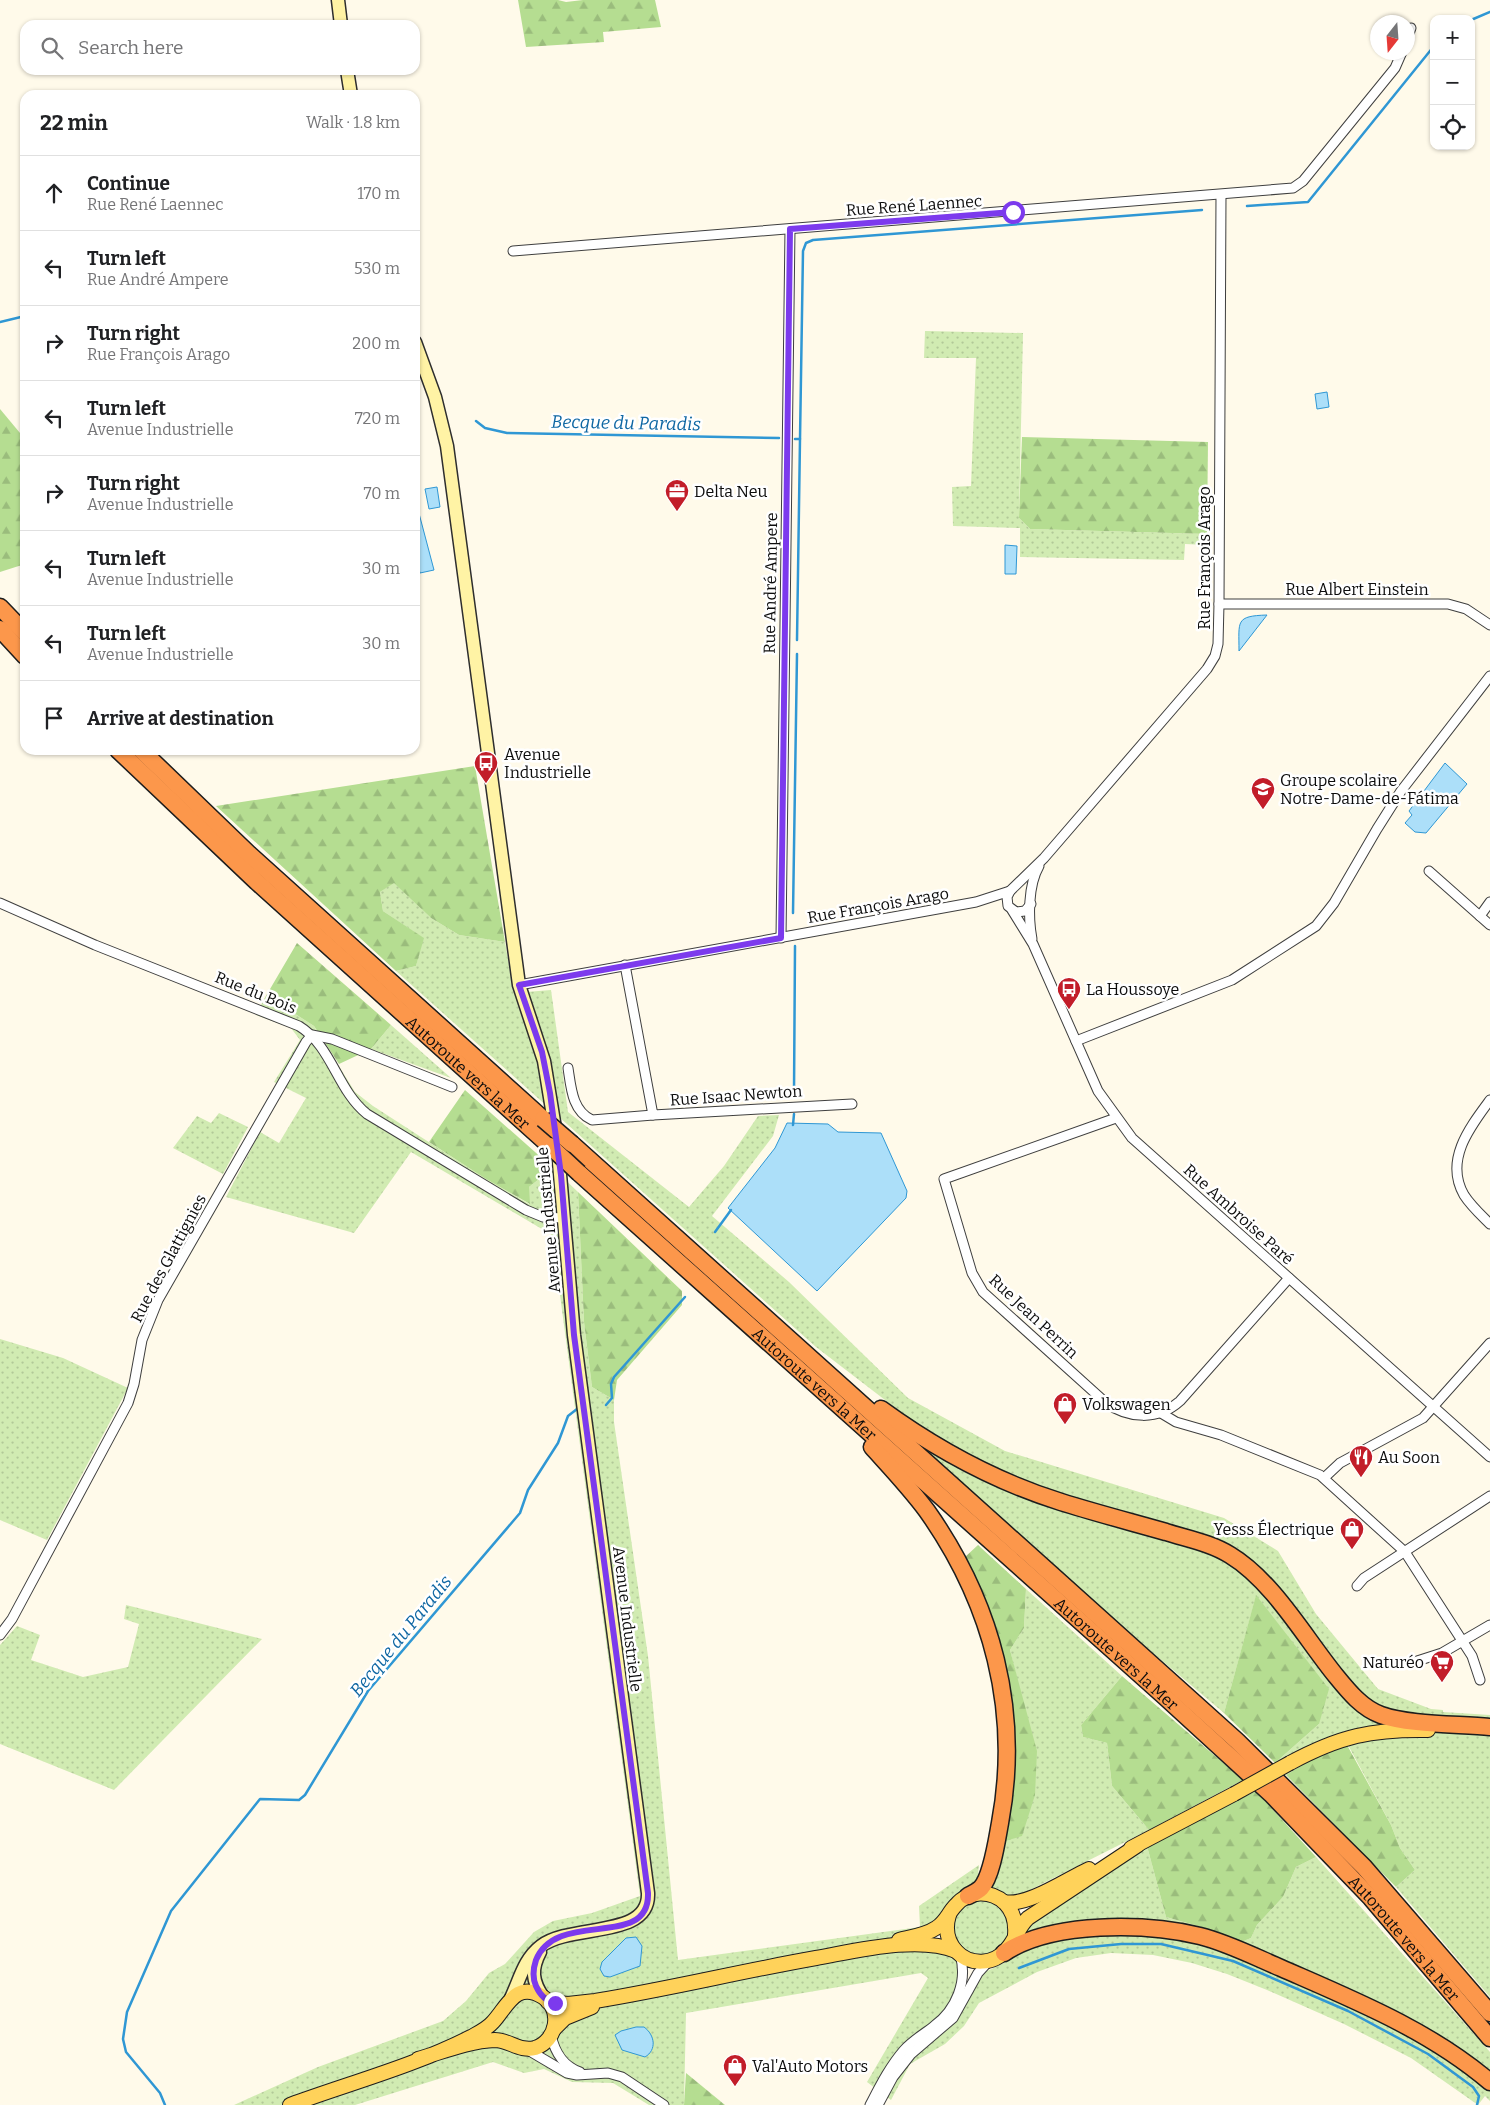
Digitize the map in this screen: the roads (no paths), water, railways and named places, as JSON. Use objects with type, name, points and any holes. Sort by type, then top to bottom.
[{"type":"highway","points":[[0,607],[20,629]]},
{"type":"highway","points":[[0,629],[20,651]]},
{"type":"highway","name":"Autoroute vers la Mer","points":[[123,755],[256,882],[1271,1794],[1371,1898],[1490,2038]]},
{"type":"highway","points":[[146,755],[256,861],[1261,1764],[1387,1892],[1490,2013]]},
{"type":"highway","points":[[810,1358],[909,1429],[986,1472],[1036,1494],[1205,1544],[1230,1555],[1261,1582],[1343,1684],[1372,1712],[1392,1718],[1487,1731]]},
{"type":"highway","points":[[844,1410],[850,1426],[910,1490],[949,1545],[979,1604],[999,1669],[1006,1713],[1007,1736],[1002,1810],[987,1877],[981,1888],[968,1896]]},
{"type":"highway","points":[[997,1957],[1033,1940],[1090,1929],[1151,1929],[1202,1936],[1388,2016],[1440,2046],[1490,2082]]},
{"type":"main road","points":[[855,1952],[930,1932],[942,1924],[955,1906],[968,1896],[984,1894],[1004,1902],[1014,1903],[1027,1900],[1138,1845],[1327,1744],[1359,1734],[1398,1730],[1487,1731]]},
{"type":"main road","points":[[290,2105],[418,2059],[481,2031],[493,2022],[511,1998],[525,1993],[545,1999],[578,2003],[855,1952],[913,1945],[937,1945],[975,1961],[997,1957],[1028,1918],[1138,1845]]},
{"type":"main road","points":[[1004,1902],[1014,1920],[1014,1935]]},
{"type":"main road","points":[[949,1915],[948,1937],[958,1953]]},
{"type":"main road","points":[[418,2059],[493,2040],[519,2047],[541,2045],[573,2014],[628,1995]]},
{"type":"main road","points":[[545,1999],[555,2014],[553,2032]]},
{"type":"main road","points":[[502,2009],[500,2028],[505,2038],[519,2047]]},
{"type":"street","points":[[338,0],[340,20]]},
{"type":"street","name":"Rue René Laennec","points":[[513,251],[1286,189],[1299,185],[1395,68],[1398,60]]},
{"type":"street","points":[[348,75],[350,90]]},
{"type":"street","name":"Rue François Arago","points":[[519,985],[976,902],[1012,890],[1044,858],[1212,662],[1218,644],[1221,195]]},
{"type":"street","name":"Rue André Ampere","points":[[781,938],[790,229]]},
{"type":"street","name":"Avenue Industrielle","points":[[420,356],[436,402],[449,457],[519,985],[548,1077],[557,1140],[574,1335],[648,1896],[644,1910],[630,1923],[566,1934],[548,1942],[526,1962],[511,1998]]},
{"type":"street","name":"Rue Albert Einstein","points":[[1219,604],[1448,604],[1466,609],[1490,625]]},
{"type":"street","points":[[1076,1041],[1232,980],[1316,926],[1334,903],[1377,828],[1407,783],[1490,676]]},
{"type":"street","name":"Rue François Arago","points":[[1031,901],[1033,878],[1044,858]]},
{"type":"street","points":[[1429,871],[1490,925]]},
{"type":"street","points":[[1026,889],[1031,901],[1025,911],[1011,909],[1007,899],[1012,890],[1026,889]]},
{"type":"street","name":"Rue Ambroise Paré","points":[[1031,901],[1030,916],[1033,944]]},
{"type":"street","name":"Rue François Arago","points":[[976,902],[994,902],[1011,909]]},
{"type":"street","points":[[1480,916],[1490,902]]},
{"type":"street","name":"Rue du Bois","points":[[0,903],[106,950],[286,1019],[312,1035],[352,1098],[368,1114],[526,1210],[543,1217],[564,1218]]},
{"type":"street","name":"Rue Ambroise Paré","points":[[1011,909],[1033,944],[1098,1091],[1116,1118],[1143,1149],[1490,1457]]},
{"type":"street","name":"Rue Isaac Newton","points":[[625,966],[653,1115],[852,1104]]},
{"type":"street","points":[[312,1035],[338,1041],[452,1087]]},
{"type":"street","name":"Rue des Glattignies","points":[[0,1635],[12,1619],[128,1403],[134,1384],[142,1340],[158,1300],[302,1046],[312,1035]]},
{"type":"street","points":[[568,1068],[571,1091],[576,1106],[584,1116],[592,1120],[653,1115]]},
{"type":"street","points":[[1490,1100],[1464,1138],[1457,1167],[1464,1195],[1490,1224]]},
{"type":"street","name":"Rue Jean Perrin","points":[[1116,1118],[944,1179],[972,1273],[983,1292],[1110,1406],[1137,1416],[1161,1413],[1180,1400],[1289,1278]]},
{"type":"street","points":[[1324,1478],[1340,1463],[1419,1421],[1490,1343]]},
{"type":"street","points":[[1161,1413],[1172,1421],[1221,1435],[1310,1469],[1324,1478],[1405,1552],[1463,1641],[1475,1662],[1480,1680]]},
{"type":"street","points":[[1357,1586],[1364,1578],[1490,1496]]},
{"type":"street","points":[[1414,1662],[1437,1656],[1490,1625]]},
{"type":"street","points":[[545,1999],[535,1984],[533,1974],[537,1959],[548,1942]]},
{"type":"street","points":[[870,2105],[891,2067],[904,2050],[935,2026],[952,2007],[962,1977],[958,1953]]},
{"type":"street","points":[[878,2105],[903,2063],[919,2046],[942,2030],[953,2018],[978,1973],[997,1957]]},
{"type":"street","points":[[553,2032],[555,2050],[564,2062],[575,2070],[590,2074]]},
{"type":"street","points":[[519,2047],[538,2054],[567,2073],[608,2073],[622,2077],[664,2105]]},
{"type":"water","points":[[1327,392],[1329,407],[1317,409],[1315,394]]},
{"type":"water","points":[[437,487],[440,507],[429,509],[425,489]]},
{"type":"water","points":[[420,517],[434,570],[420,573]]},
{"type":"water","points":[[1005,545],[1017,546],[1016,574],[1005,574]]},
{"type":"water","points":[[1267,615],[1239,651],[1239,627],[1241,622],[1249,617]]},
{"type":"water","points":[[1445,763],[1467,784],[1426,833],[1415,832],[1405,823],[1412,815],[1409,811]]},
{"type":"water","points":[[787,1123],[828,1124],[838,1132],[881,1133],[907,1191],[906,1198],[817,1291],[728,1208],[775,1148]]},
{"type":"water","points":[[636,1937],[642,1946],[640,1966],[610,1977],[604,1976],[600,1969],[602,1962],[626,1938]]},
{"type":"water","points":[[644,2027],[652,2038],[653,2047],[645,2057],[622,2050],[615,2035],[621,2031]]},
{"type":"waterway","points":[[1475,18],[1490,12]]},
{"type":"waterway","points":[[1247,206],[1308,202],[1430,51]]},
{"type":"waterway","points":[[800,439],[803,251],[806,243],[813,240],[1202,210]]},
{"type":"waterway","name":"Becque du Paradis","points":[[0,322],[20,317]]},
{"type":"waterway","name":"Becque du Paradis","points":[[476,421],[485,428],[507,433],[779,438]]},
{"type":"waterway","name":"Becque du Paradis","points":[[795,439],[800,439],[797,640]]},
{"type":"waterway","name":"Becque du Paradis","points":[[793,913],[797,654]]},
{"type":"waterway","name":"Becque du Paradis","points":[[794,1093],[795,946]]},
{"type":"waterway","name":"Becque du Paradis","points":[[793,1125],[794,1114]]},
{"type":"waterway","name":"Becque du Paradis","points":[[715,1232],[731,1210]]},
{"type":"waterway","name":"Becque du Paradis","points":[[606,1405],[612,1398],[611,1384],[614,1377],[685,1297]]},
{"type":"waterway","name":"Becque du Paradis","points":[[165,2105],[160,2093],[126,2052],[123,2039],[127,2012],[171,1911],[260,1799],[299,1800],[305,1795],[368,1691],[520,1513],[528,1490],[558,1443],[568,1416],[577,1409]]},
{"type":"waterway","points":[[1019,1968],[1069,1949],[1121,1944],[1161,1944],[1233,1961],[1348,2011],[1428,2054],[1473,2087],[1479,2096],[1477,2105]]},
{"type":"place","name":"Delta Neu","points":[[677,512]]},
{"type":"place","name":"Avenue Industrielle","points":[[486,784]]},
{"type":"place","name":"Groupe scolaire Notre-Dame-de-Fátima","points":[[1263,810]]},
{"type":"place","name":"La Houssoye","points":[[1069,1010]]},
{"type":"place","name":"Volkswagen","points":[[1065,1425]]},
{"type":"place","name":"Au Soon","points":[[1361,1478]]},
{"type":"place","name":"Yesss Électrique","points":[[1352,1550]]},
{"type":"place","name":"Naturéo","points":[[1442,1683]]},
{"type":"place","name":"Val'Auto Motors","points":[[735,2087]]}]
